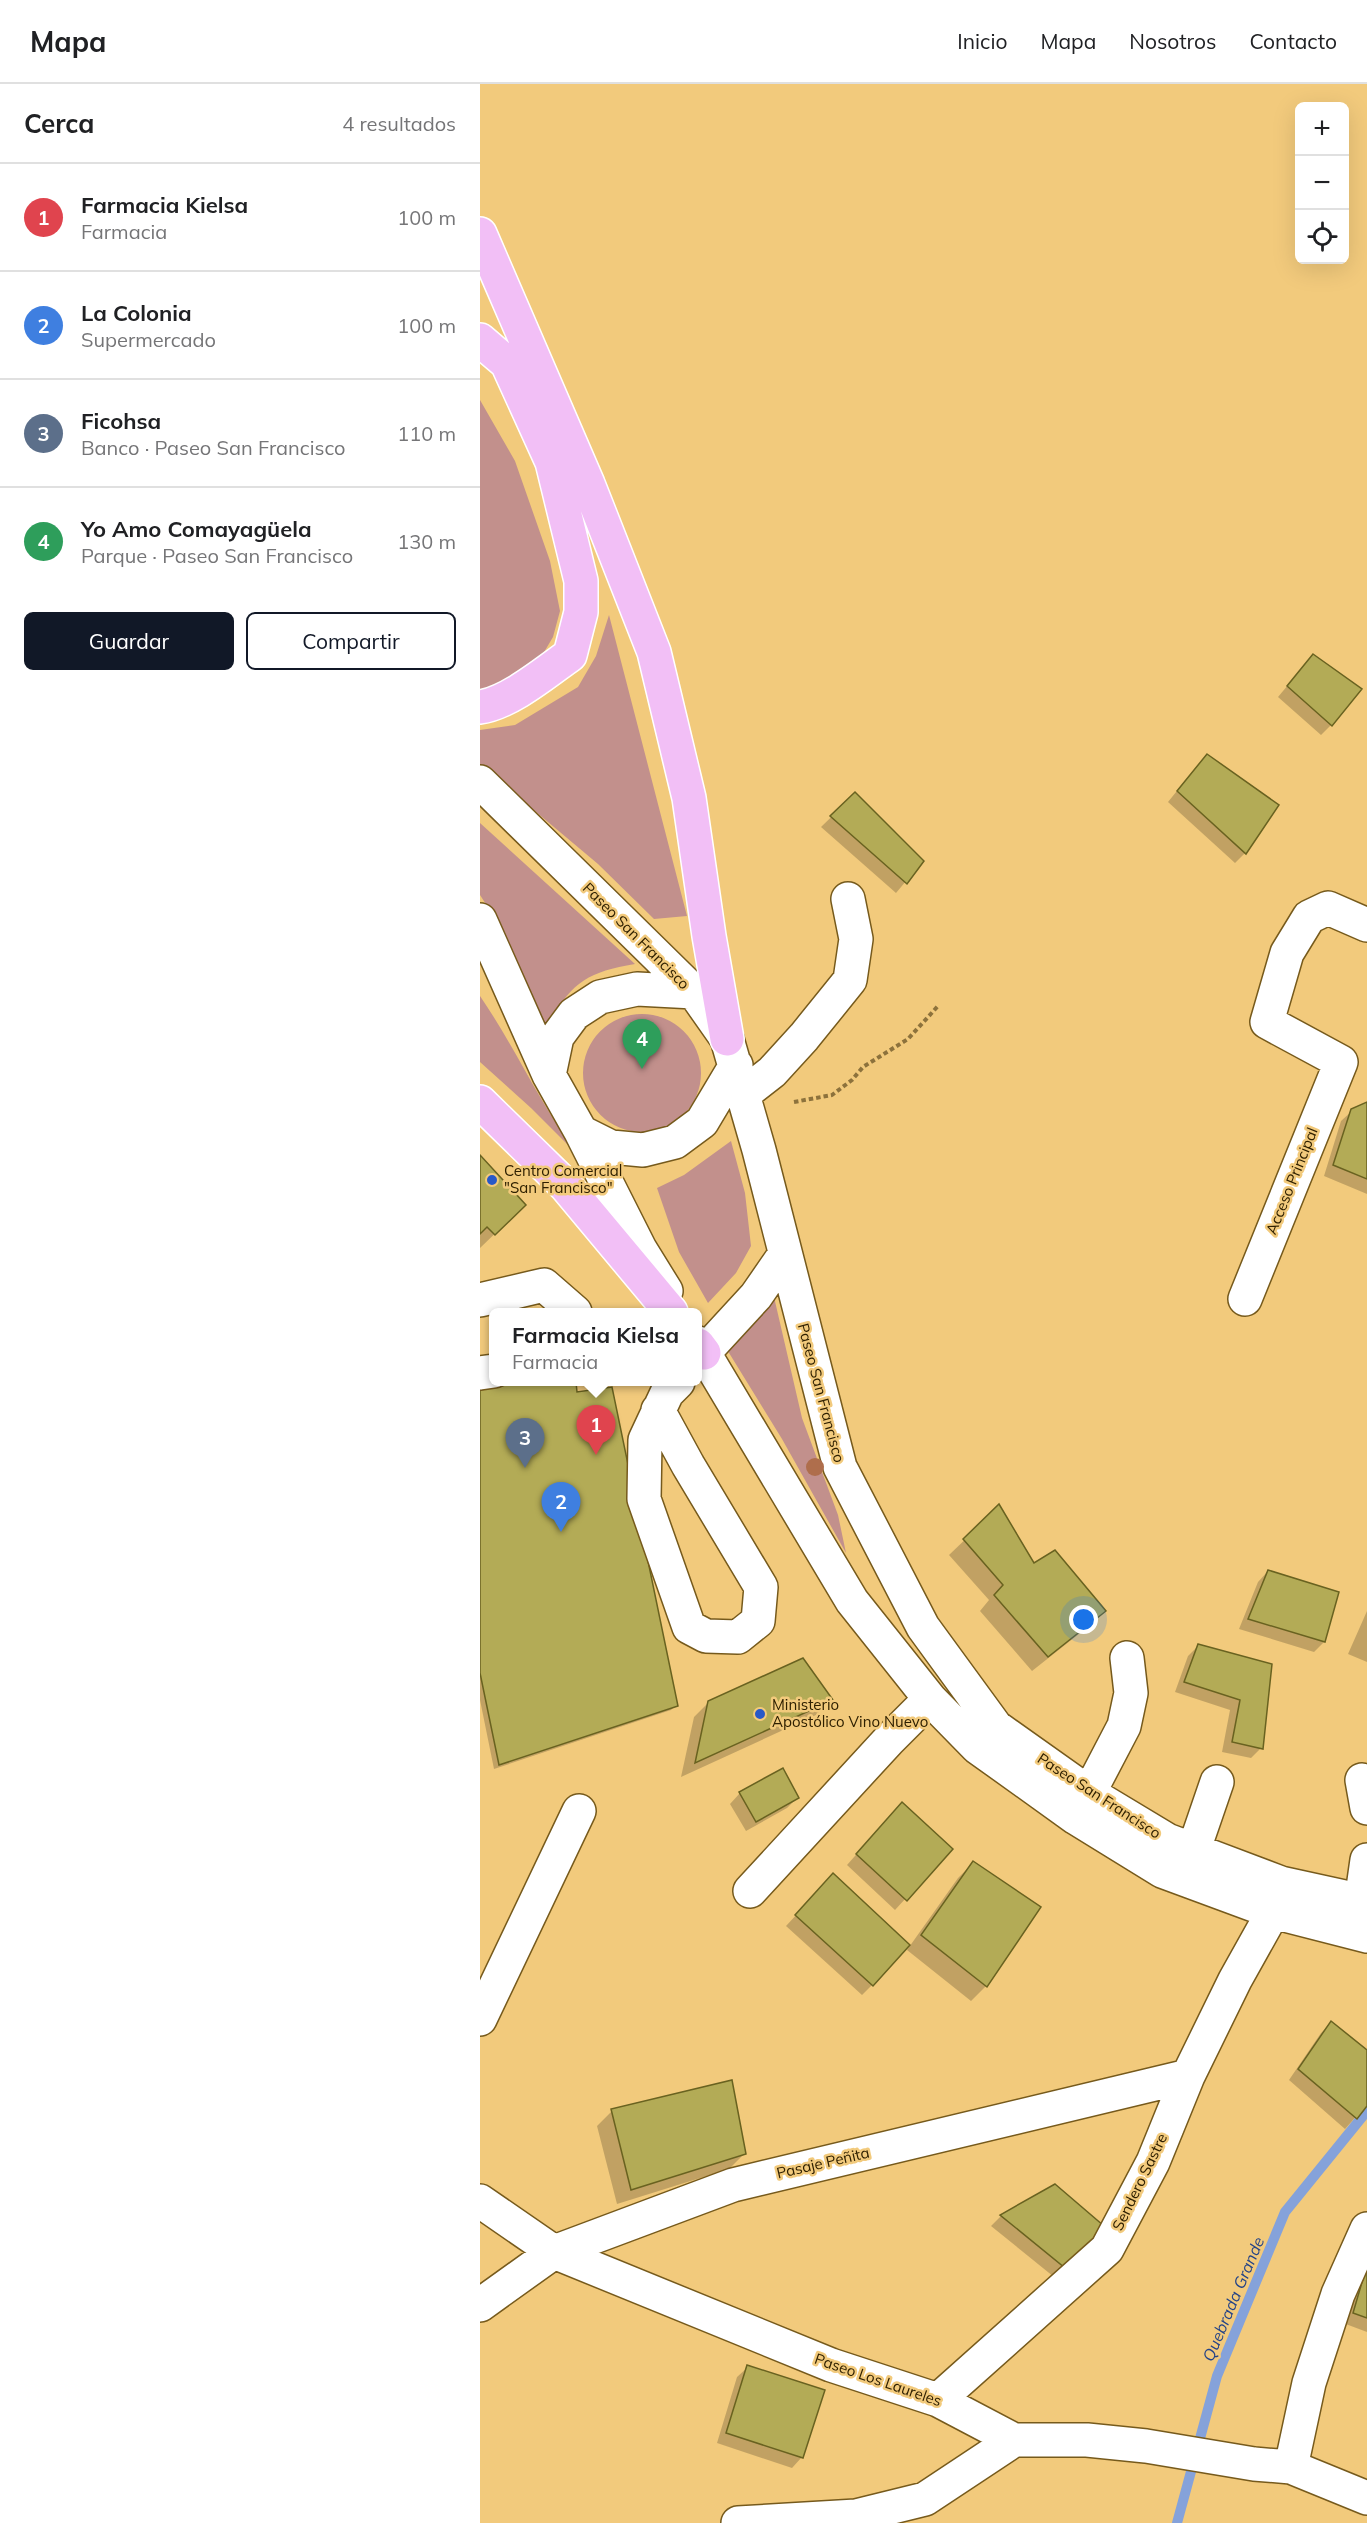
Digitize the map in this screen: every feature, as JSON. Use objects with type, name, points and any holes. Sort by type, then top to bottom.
[{"type":"highway","points":[[480,234],[588,484],[654,652],[689,798],[736,1066]]},
{"type":"highway","points":[[480,340],[507,363],[552,462],[581,581],[581,612],[570,655],[520,689],[487,706],[480,706]]},
{"type":"highway","points":[[480,1101],[565,1185],[668,1308]]},
{"type":"street","name":"Paseo San Francisco","points":[[480,782],[694,992],[736,1066],[840,1467],[923,1627],[996,1726],[1089,1793],[1167,1840],[1193,1852],[1281,1883],[1365,1901]]},
{"type":"street","points":[[581,1132],[611,1147],[643,1150],[675,1142],[702,1122],[736,1066],[780,1063],[850,980],[856,939],[848,899]]},
{"type":"street","name":"Acceso Principal","points":[[1245,1299],[1354,1068],[1267,1022],[1287,953],[1309,918],[1328,908],[1367,925]]},
{"type":"street","points":[[480,920],[549,1075],[581,1132],[640,1249],[677,1308]]},
{"type":"street","points":[[549,1075],[557,1037],[574,1014],[600,997],[637,989],[694,992]]},
{"type":"street","points":[[702,1347],[750,1304],[785,1254]]},
{"type":"street","points":[[480,1300],[544,1285],[570,1308]]},
{"type":"street","name":"Paseo San Francisco","points":[[702,1355],[852,1601],[930,1699],[977,1747],[1076,1818],[1162,1871],[1273,1912],[1362,1935]]},
{"type":"street","points":[[664,1392],[688,1465],[761,1587],[758,1621],[738,1637],[706,1636],[689,1627],[644,1500],[645,1440],[664,1392]]},
{"type":"street","points":[[1089,1793],[1124,1726],[1131,1693],[1126,1658]]},
{"type":"street","points":[[750,1891],[889,1740],[930,1699]]},
{"type":"street","points":[[1193,1852],[1217,1782]]},
{"type":"street","points":[[480,2019],[579,1811]]},
{"type":"street","points":[[1362,1935],[1367,1860]]},
{"type":"street","name":"Sendero Sastre","points":[[938,2400],[1107,2249],[1153,2162],[1188,2076],[1273,1912]]},
{"type":"street","name":"Pasaje Peñita","points":[[480,2305],[554,2252],[733,2185],[1188,2076]]},
{"type":"street","name":"Paseo Los Laureles","points":[[480,2201],[554,2252],[831,2365],[938,2400],[1014,2440],[1087,2440],[1146,2446],[1291,2468],[1367,2498]]},
{"type":"street","points":[[1291,2468],[1309,2383],[1338,2294],[1367,2229]]},
{"type":"street","points":[[738,2523],[856,2516],[925,2499],[1014,2440]]},
{"type":"path","points":[[791,1096],[791,1103],[832,1095],[852,1080],[863,1067],[908,1039],[938,1006]]},
{"type":"shaded area","points":[[480,400],[515,461],[550,561],[560,611],[553,637],[540,659],[490,689],[480,690]]},
{"type":"shaded area","points":[[609,615],[687,916],[654,919],[598,864],[480,765],[480,730],[515,725],[578,687],[596,656]]},
{"type":"shaded area","points":[[480,823],[635,964],[603,971],[580,983],[563,1001],[546,1029],[491,912],[480,895]]},
{"type":"shaded area","points":[[480,996],[551,1115],[577,1154],[480,1062]]},
{"type":"shaded area","points":[[642,1014],[665,1018],[684,1031],[697,1050],[701,1073],[697,1096],[684,1115],[665,1128],[642,1132],[619,1128],[600,1115],[587,1096],[583,1073],[587,1050],[600,1031],[619,1018]]},
{"type":"shaded area","points":[[731,1141],[745,1193],[751,1246],[736,1273],[708,1303],[679,1252],[657,1188],[684,1175]]},
{"type":"shaded area","points":[[774,1297],[802,1418],[838,1515],[846,1553],[782,1439],[726,1348],[746,1332]]},
{"type":"building","points":[[1313,654],[1362,689],[1332,726],[1287,686]]},
{"type":"building","points":[[1207,754],[1279,805],[1246,854],[1177,791]]},
{"type":"building","points":[[855,792],[924,861],[907,884],[830,816]]},
{"type":"building","points":[[1367,1102],[1367,1179],[1333,1165],[1351,1109]]},
{"type":"building","name":"Centro Comercial \"San Francisco\"","points":[[480,1155],[526,1205],[495,1235],[487,1227],[480,1234]]},
{"type":"building","points":[[501,1386],[576,1386],[577,1392],[612,1387],[678,1706],[499,1765],[480,1673],[480,1390]]},
{"type":"building","points":[[999,1504],[1034,1563],[1055,1550],[1106,1611],[1048,1657],[994,1595],[1003,1585],[963,1539]]},
{"type":"building","points":[[1268,1570],[1339,1592],[1325,1642],[1248,1619]]},
{"type":"building","points":[[1198,1644],[1272,1664],[1263,1749],[1232,1742],[1240,1700],[1184,1682]]},
{"type":"building","points":[[803,1658],[833,1700],[695,1763],[708,1701]]},
{"type":"building","points":[[783,1768],[799,1798],[756,1822],[739,1792]]},
{"type":"building","points":[[902,1802],[953,1849],[907,1901],[856,1854]]},
{"type":"building","points":[[973,1861],[1041,1907],[987,1987],[921,1935]]},
{"type":"building","points":[[833,1873],[910,1945],[873,1986],[795,1915]]},
{"type":"building","points":[[1331,2021],[1367,2050],[1367,2106],[1357,2119],[1298,2069]]},
{"type":"building","points":[[732,2080],[746,2154],[631,2190],[611,2109]]},
{"type":"building","points":[[1055,2184],[1111,2232],[1070,2272],[1000,2215]]},
{"type":"building","points":[[1367,2265],[1367,2318],[1353,2313]]},
{"type":"building","points":[[747,2365],[825,2390],[803,2458],[726,2433]]},
{"type":"waterway","name":"Quebrada Grande","points":[[1177,2523],[1217,2376],[1285,2212],[1367,2111]]},
{"type":"place","name":"Yo Amo Comayagüela","points":[[642,1069]]},
{"type":"place","name":"Centro Comercial \"San Francisco\"","points":[[492,1180]]},
{"type":"place","name":"Farmacia Kielsa","points":[[596,1455]]},
{"type":"place","name":"Ficohsa","points":[[525,1468]]},
{"type":"place","name":"La Colonia","points":[[561,1532]]},
{"type":"place","name":"Ministerio Apostólico Vino Nuevo","points":[[760,1714]]}]
